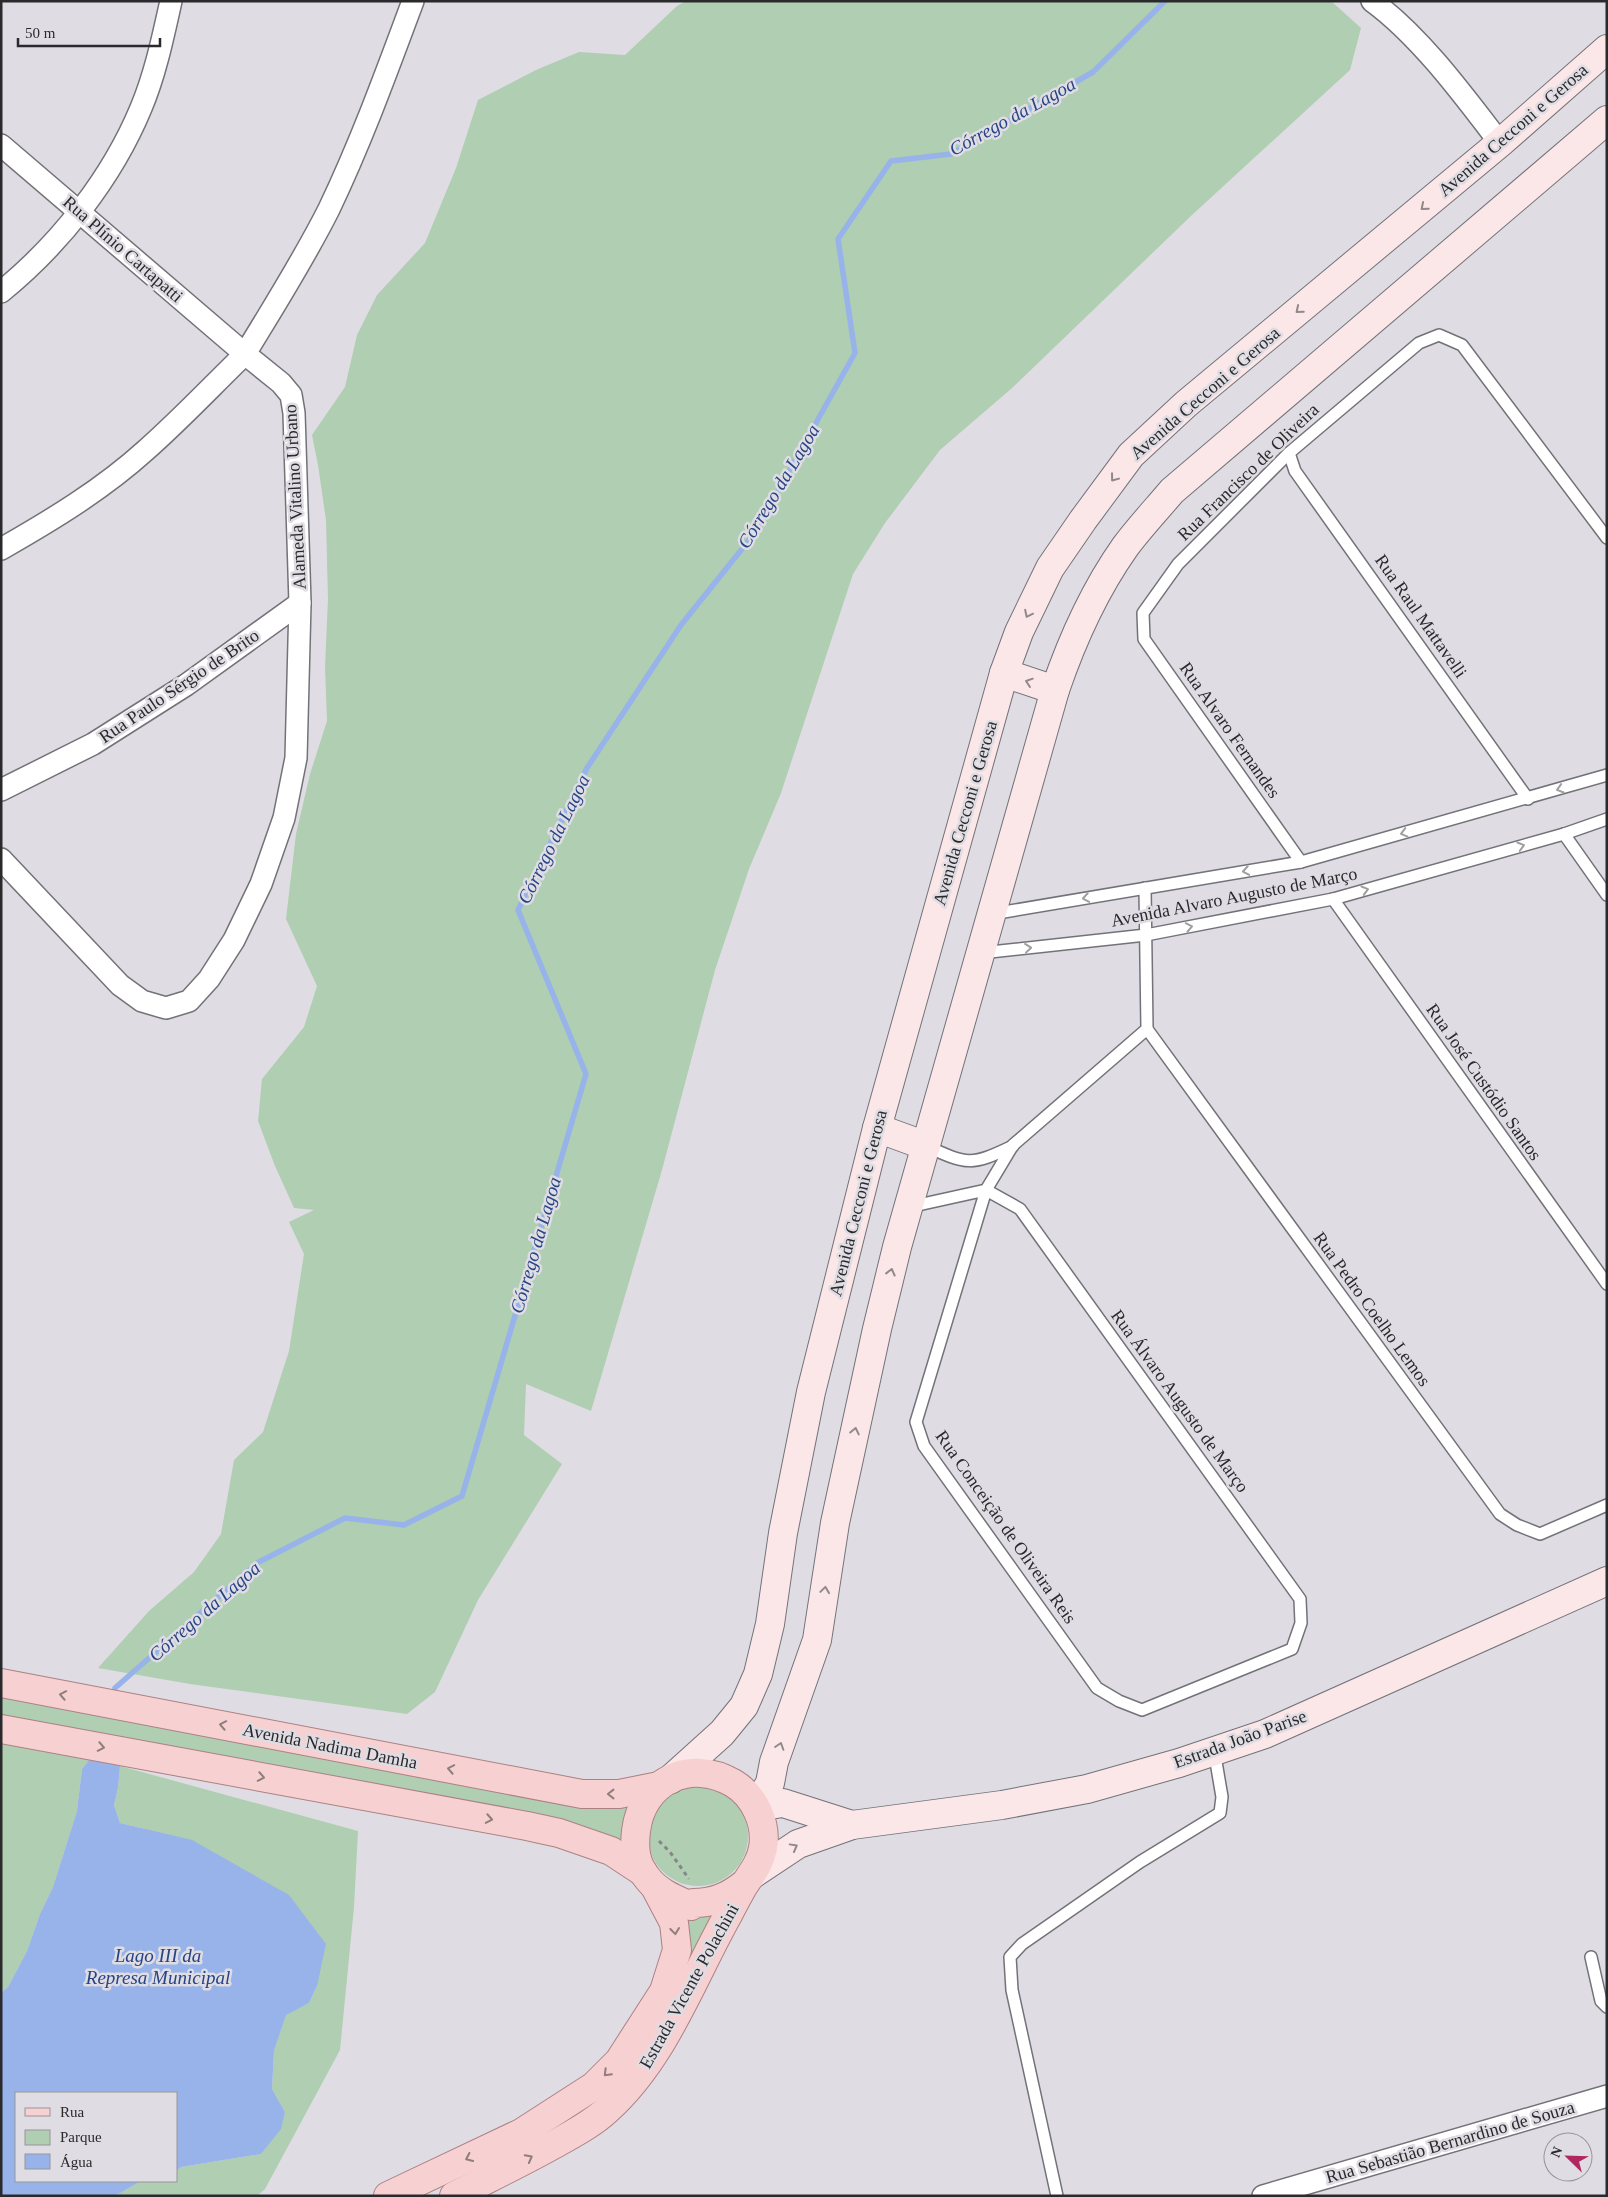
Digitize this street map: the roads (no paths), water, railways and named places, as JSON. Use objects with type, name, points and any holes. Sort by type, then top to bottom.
[{"type":"main road","name":"Avenida Nadima Damha","points":[[1,1683],[582,1794],[619,1794],[698,1773],[725,1778],[748,1795],[756,1807]]},
{"type":"main road","points":[[1,1728],[558,1833],[611,1851],[666,1895],[691,1906],[693,1903],[707,1903],[721,1899],[733,1893],[749,1879]]},
{"type":"main road","name":"Estrada Vicente Polachini","points":[[388,2196],[521,2134],[594,2086],[619,2062],[664,1991],[677,1950],[674,1923],[636,1855],[633,1842],[636,1833],[637,1817],[642,1805],[665,1782]]},
{"type":"main road","name":"Estrada Vicente Polachini","points":[[454,2196],[571,2135],[606,2112],[637,2079],[661,2042],[749,1879],[763,1848],[761,1820],[756,1807]]},
{"type":"street","points":[[1,292],[26,272],[80,211],[116,159],[142,108],[171,1]]},
{"type":"street","points":[[1,549],[43,525],[94,491],[146,450],[245,354],[329,209],[380,90],[413,1]]},
{"type":"street","points":[[1372,1],[1387,12],[1446,75],[1500,143]]},
{"type":"street","name":"Avenida Cecconi e Gerosa","points":[[665,1782],[727,1726],[744,1706],[758,1674],[770,1624],[783,1534],[811,1392],[877,1128],[1004,673],[1019,632],[1050,568],[1131,455],[1186,404],[1500,143],[1607,49]]},
{"type":"street","points":[[756,1807],[777,1793],[774,1762],[817,1640],[835,1523],[877,1329],[908,1207],[1054,690],[1069,648],[1092,601],[1125,547],[1172,492],[1607,120]]},
{"type":"street","name":"Rua Plínio Cartapatti","points":[[1,145],[245,354]]},
{"type":"street","name":"Alameda Vitalino Urbano","points":[[1,859],[120,985],[142,1001],[166,1008],[189,1001],[209,979],[234,940],[262,884],[284,818],[296,758],[300,603],[296,437],[291,395],[280,383],[245,354]]},
{"type":"street","name":"Rua Paulo Sérgio de Brito","points":[[1,790],[93,744],[186,686],[300,603]]},
{"type":"street","points":[[1004,673],[1054,690]]},
{"type":"street","points":[[877,1128],[926,1146]]},
{"type":"street","name":"Estrada João Parise","points":[[749,1879],[798,1844],[852,1825],[1046,1798],[1087,1789],[1179,1763],[1265,1734],[1607,1581]]},
{"type":"street","name":"Estrada João Parise","points":[[777,1793],[852,1825]]},
{"type":"street","name":"Rua Sebastião Bernardino de Souza","points":[[1264,2196],[1607,2096]]},
{"type":"lane","name":"Rua Francisco de Oliveira","points":[[1143,614],[1178,564],[1289,453],[1419,343],[1439,335],[1462,345],[1607,538]]},
{"type":"lane","name":"Rua Raul Mattavelli","points":[[1289,453],[1295,471],[1528,799]]},
{"type":"lane","name":"Rua Alvaro Fernandes","points":[[1143,614],[1144,639],[1301,862]]},
{"type":"lane","name":"Avenida Alvaro Augusto de Março","points":[[991,914],[1301,862],[1607,775]]},
{"type":"lane","name":"Avenida Alvaro Augusto de Março","points":[[979,954],[1146,935],[1333,899],[1564,834],[1607,819]]},
{"type":"lane","points":[[1564,834],[1607,895]]},
{"type":"lane","points":[[1145,888],[1147,1029]]},
{"type":"lane","name":"Rua José Custódio Santos","points":[[1333,899],[1607,1284]]},
{"type":"lane","name":"Rua Conceição de Oliveira Reis","points":[[926,1146],[952,1158],[971,1162],[984,1160],[1013,1145],[1147,1029]]},
{"type":"lane","name":"Rua Pedro Coelho Lemos","points":[[1147,1029],[1500,1514],[1540,1534],[1607,1505]]},
{"type":"lane","name":"Rua Conceição de Oliveira Reis","points":[[1013,1145],[986,1190],[916,1422],[924,1446],[1097,1688],[1119,1701],[1142,1710],[1213,1682]]},
{"type":"lane","points":[[908,1207],[986,1190]]},
{"type":"lane","name":"Rua Álvaro Augusto de Março","points":[[986,1190],[1020,1209],[1300,1599],[1301,1623],[1292,1649],[1213,1682]]},
{"type":"lane","points":[[1057,2196],[1012,1990],[1010,1957],[1022,1944],[1140,1862],[1220,1813],[1222,1797],[1214,1750]]},
{"type":"lane","points":[[1591,1957],[1601,2000],[1607,2007]]},
{"type":"water","name":"Lago III da Represa Municipal","points":[[90,1759],[120,1766],[114,1805],[120,1823],[192,1840],[289,1895],[326,1944],[317,1986],[309,2003],[286,2015],[274,2051],[272,2089],[285,2112],[281,2129],[261,2154],[181,2167],[178,2169],[178,2092],[15,2092],[15,2182],[139,2182],[115,2196],[1,2196],[1,1993],[8,1987],[27,1951],[40,1914],[53,1887],[77,1811],[82,1769]]},
{"type":"waterway","name":"Córrego da Lagoa","points":[[115,1688],[257,1563],[345,1518],[404,1525],[462,1496],[586,1074],[518,910],[587,768],[681,625],[754,534],[855,353],[838,239],[891,161],[951,154],[1093,72],[1165,1]]}]
